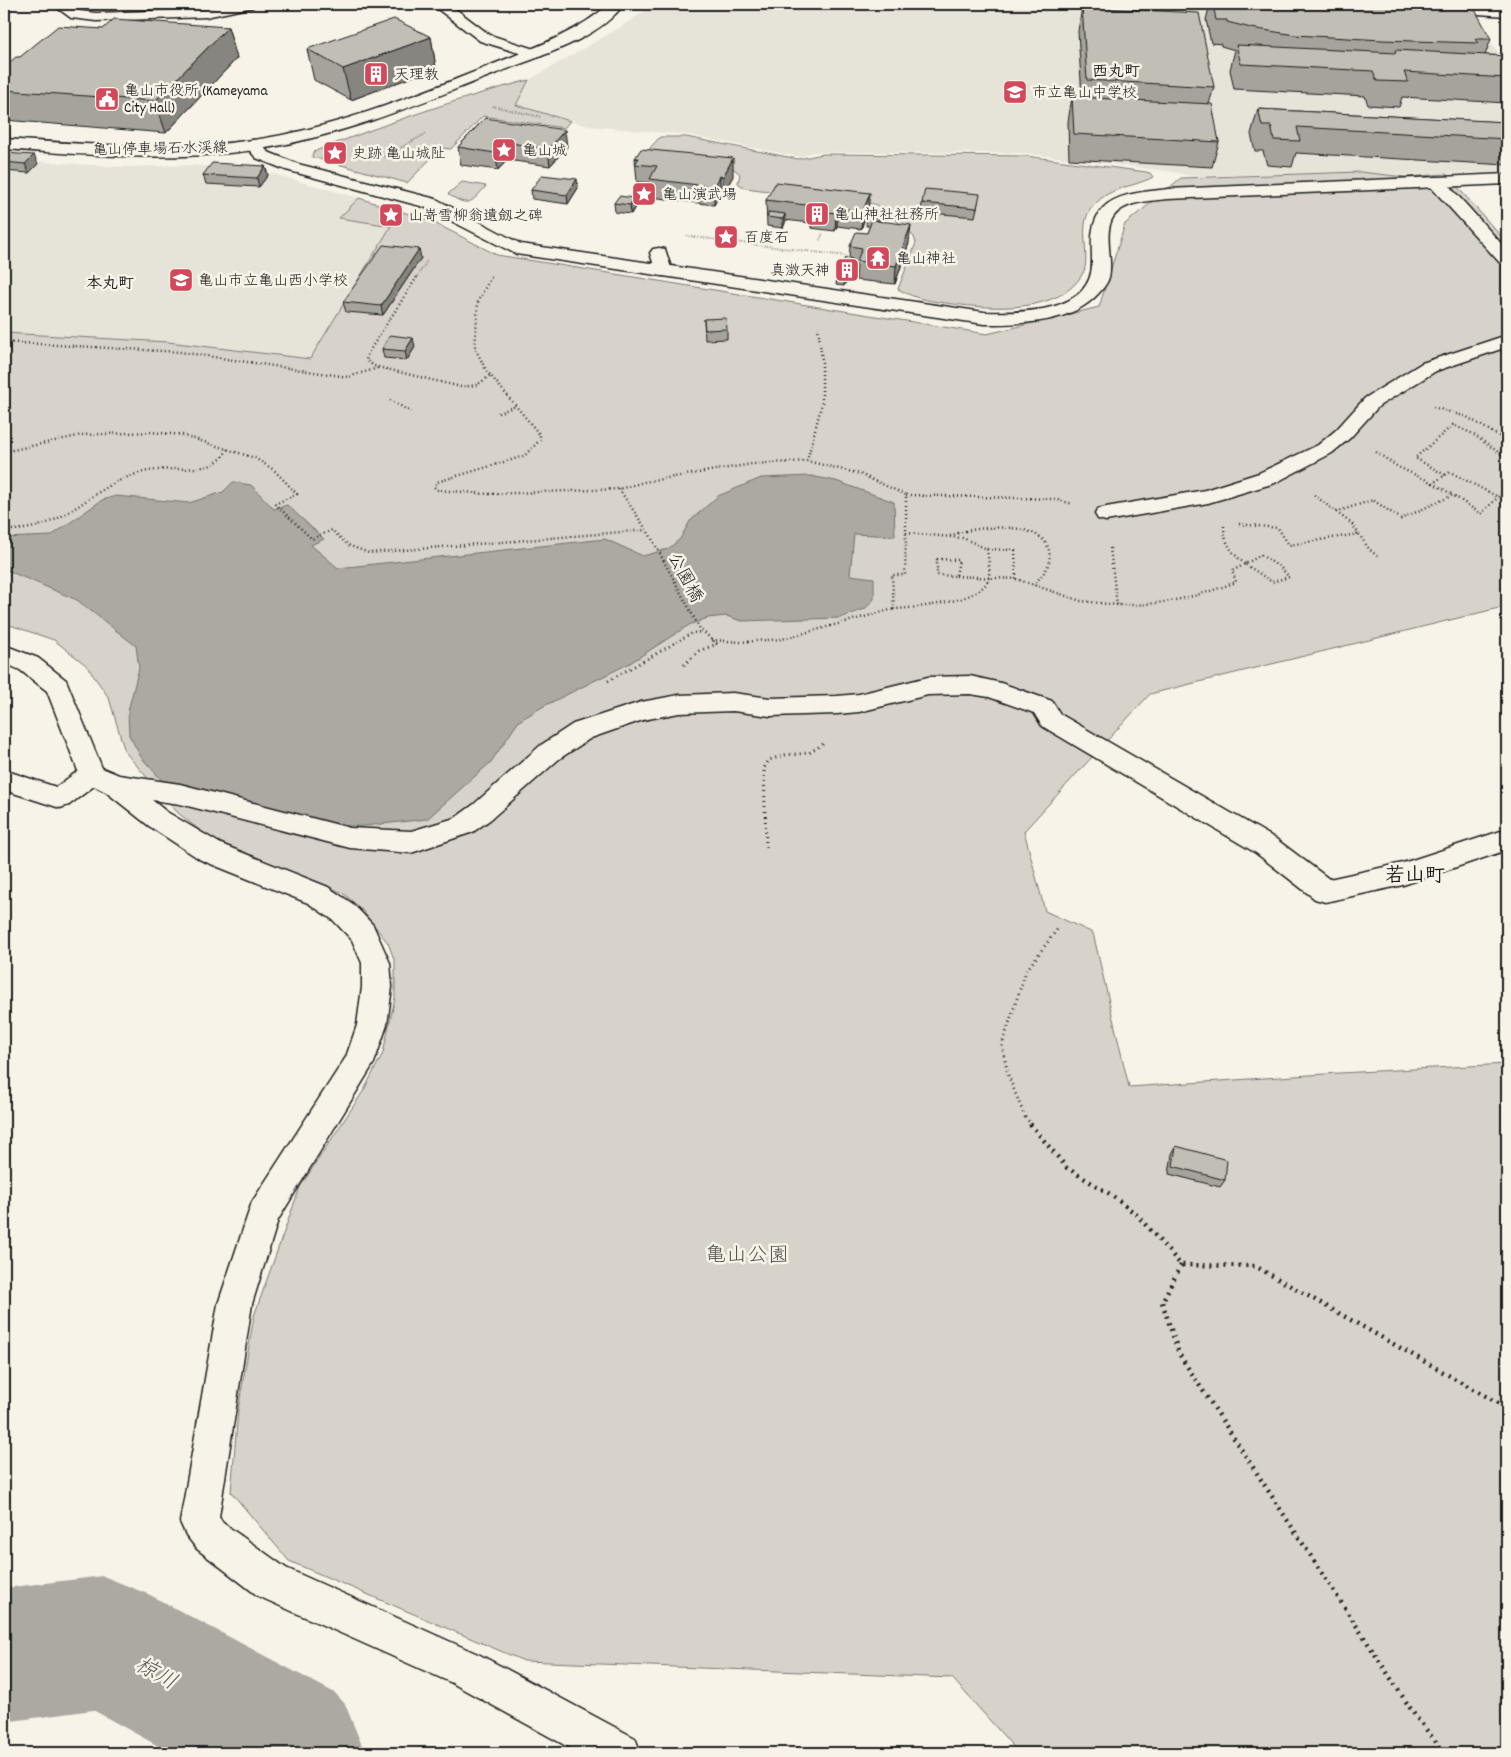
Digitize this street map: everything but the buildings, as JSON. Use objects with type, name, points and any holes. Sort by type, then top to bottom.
[{"type":"street","points":[[59,4],[76,15],[105,17],[206,12],[248,4]]},
{"type":"street","points":[[438,4],[446,7],[480,36],[532,54]]},
{"type":"street","name":"亀山停車場石水渓線","points":[[4,144],[144,151],[211,149],[254,144],[324,130],[394,108],[532,54],[591,25],[617,4]]},
{"type":"street","points":[[1422,8],[1507,12]]},
{"type":"street","points":[[254,144],[262,155],[292,167],[430,203],[516,249],[984,318],[1013,319],[1046,315],[1078,303],[1091,292],[1100,279],[1102,226],[1105,216],[1119,205],[1140,198],[1168,194],[1507,179]]},
{"type":"street","points":[[1436,182],[1507,260]]},
{"type":"street","points":[[658,253],[663,271]]},
{"type":"street","points":[[1106,514],[1208,496],[1277,473],[1325,449],[1343,434],[1372,402],[1430,367],[1507,341]]},
{"type":"street","points":[[4,654],[30,664],[56,686],[104,780],[158,819],[211,852],[318,895],[343,912],[363,933],[376,963],[376,987],[372,1025],[359,1063],[264,1213],[235,1304],[199,1522],[210,1536],[272,1582],[466,1669],[620,1753]]},
{"type":"street","points":[[4,780],[60,798],[104,780],[180,794],[350,838],[411,842],[464,825],[482,812],[550,752],[582,731],[642,711],[679,704],[724,702],[770,707],[837,705],[859,703],[928,686],[970,685],[992,690],[1043,707],[1051,720],[1266,846],[1325,890],[1403,874],[1507,840]]},
{"type":"path","points":[[491,106],[541,117]]},
{"type":"path","points":[[401,149],[432,129]]},
{"type":"path","points":[[820,240],[823,233]]},
{"type":"path","points":[[713,240],[846,256]]},
{"type":"path","points":[[427,261],[368,353],[366,360],[378,368],[460,387],[472,387],[483,384],[491,376]]},
{"type":"path","points":[[496,271],[478,301],[475,348],[491,376],[540,434],[540,440],[524,456],[437,482],[434,487],[437,490],[489,494],[620,489],[644,482],[752,464],[807,461],[860,474],[906,495],[1054,499],[1106,514],[1117,604]]},
{"type":"path","points":[[807,461],[822,403],[822,360],[818,322]]},
{"type":"path","points":[[4,342],[180,352],[348,377],[378,368]]},
{"type":"path","points":[[1394,389],[1416,402],[1467,417],[1507,441]]},
{"type":"path","points":[[390,400],[411,412]]},
{"type":"path","points":[[498,413],[516,406]]},
{"type":"path","points":[[1446,475],[1415,458],[1453,425],[1471,433],[1507,458]]},
{"type":"path","points":[[4,452],[82,435],[151,432],[182,435],[255,458],[274,470],[297,494],[275,504],[312,539],[332,530],[348,545],[369,553],[646,530]]},
{"type":"path","points":[[1343,434],[1368,446],[1398,467],[1433,483],[1481,514],[1498,497],[1507,484]]},
{"type":"path","points":[[4,530],[32,528],[57,520],[84,504],[112,483],[137,473],[211,466],[222,458],[228,449]]},
{"type":"path","points":[[1433,483],[1450,472],[1498,497]]},
{"type":"path","points":[[1277,473],[1318,496],[1352,524],[1369,550],[1376,556]]},
{"type":"path","name":"公園橋","points":[[620,489],[650,536],[700,629]]},
{"type":"path","points":[[894,609],[892,575],[905,575],[906,495]]},
{"type":"path","points":[[1336,512],[1373,500],[1402,519],[1453,495]]},
{"type":"path","points":[[956,576],[959,560],[938,559],[937,575],[988,578],[1016,579],[1081,601],[1095,604],[1139,606],[1213,592],[1236,582],[1232,571],[1245,564],[1261,555],[1281,568],[1289,577],[1272,582],[1245,564],[1229,548],[1223,534],[1224,523],[1208,496]]},
{"type":"path","points":[[1224,523],[1278,528],[1289,545],[1358,534]]},
{"type":"path","points":[[950,536],[957,530],[983,526],[1005,526],[1028,531],[1040,537],[1048,547],[1050,561],[1034,585]]},
{"type":"path","points":[[906,533],[963,538],[987,549],[1015,550],[1016,579]]},
{"type":"path","points":[[711,640],[741,642],[782,639],[894,609],[940,606],[967,596],[986,586],[988,578],[987,549]]},
{"type":"path","points":[[766,847],[764,768],[769,760],[785,755],[809,753],[842,732],[837,705]]},
{"type":"path","points":[[1059,927],[1026,971],[1002,1045],[1008,1075],[1025,1117],[1067,1168],[1110,1194],[1136,1214],[1181,1265],[1255,1266],[1507,1408]]},
{"type":"path","points":[[1181,1265],[1162,1302],[1179,1354],[1416,1717],[1445,1753]]},
{"type":"shaded area","name":"市立亀山中学校","points":[[655,4],[1185,4],[1187,8],[1474,21],[1507,64],[1507,172],[1405,175],[1357,172],[1191,176],[1174,172],[1023,153],[812,152],[801,157],[688,135],[588,126],[516,105],[529,80],[619,28]]},
{"type":"shaded area","name":"亀山市立亀山西小学校","points":[[4,159],[121,167],[194,165],[273,174],[359,198],[339,219],[391,226],[310,359],[168,342],[4,333]]},
{"type":"shaded area","points":[[811,476],[836,481],[894,502],[895,536],[854,534],[850,575],[874,578],[874,599],[865,609],[840,618],[742,621],[726,616],[708,618],[689,625],[630,663],[544,706],[519,721],[491,762],[427,819],[364,826],[328,826],[165,784],[141,757],[129,735],[128,711],[139,668],[136,646],[77,600],[4,569],[4,538],[51,536],[102,500],[116,496],[189,503],[223,492],[233,482],[251,485],[274,509],[287,505],[324,539],[311,545],[338,568],[605,539],[643,556],[668,549],[680,539],[690,521],[718,496],[761,478]]},
{"type":"green space","points":[[529,80],[516,105],[570,121],[564,128],[483,116],[451,149],[441,148],[407,183],[312,157],[313,152],[393,122],[474,95]]},
{"type":"green space","points":[[660,137],[686,137],[798,159],[823,154],[1026,156],[1146,172],[1150,173],[1153,177],[1112,192],[1097,202],[1090,210],[1085,225],[1086,260],[1083,273],[1073,286],[1059,296],[1024,306],[969,306],[925,300],[898,289],[916,243],[914,237],[884,209],[874,204],[745,188],[738,183],[740,174],[734,169],[652,151],[650,148]]},
{"type":"green space","name":"亀山公園","points":[[1360,172],[1406,177],[1446,174],[1507,243],[1507,606],[1150,694],[1024,831],[1045,911],[1093,933],[1129,1087],[1507,1064],[1507,1753],[1019,1753],[952,1678],[524,1661],[289,1561],[231,1492],[238,1411],[254,1316],[300,1187],[364,1090],[383,1053],[395,998],[395,962],[388,943],[362,910],[343,893],[209,838],[177,812],[125,752],[109,698],[86,665],[54,640],[4,623],[4,333],[168,342],[310,359],[391,226],[339,218],[359,198],[431,221],[497,255],[987,334],[1099,307],[1125,224],[1181,178]]},
{"type":"green space","points":[[462,182],[486,186],[473,200],[465,202],[448,194]]},
{"type":"waterway","name":"椋川","points":[[4,1655],[103,1642],[286,1742],[296,1753]]},
{"type":"place","name":"天理教","points":[[376,74]]},
{"type":"place","name":"市立亀山中学校","points":[[1015,92]]},
{"type":"place","name":"亀山市役所 (Kameyama City Hall)","points":[[107,99]]},
{"type":"place","name":"亀山城","points":[[504,150]]},
{"type":"place","name":"史跡 亀山城阯","points":[[335,153]]},
{"type":"place","name":"亀山演武場","points":[[644,194]]},
{"type":"place","name":"亀山神社社務所","points":[[817,214]]},
{"type":"place","name":"山嵜雪柳翁遺劔之碑","points":[[391,215]]},
{"type":"place","name":"百度石","points":[[726,237]]},
{"type":"place","name":"亀山神社","points":[[878,258]]},
{"type":"place","name":"真澂天神","points":[[847,270]]},
{"type":"place","name":"亀山市立亀山西小学校","points":[[181,280]]},
{"type":"district","name":"西丸町","points":[[1116,70]]},
{"type":"district","name":"本丸町","points":[[110,282]]},
{"type":"district","name":"若山町","points":[[1415,874]]}]
